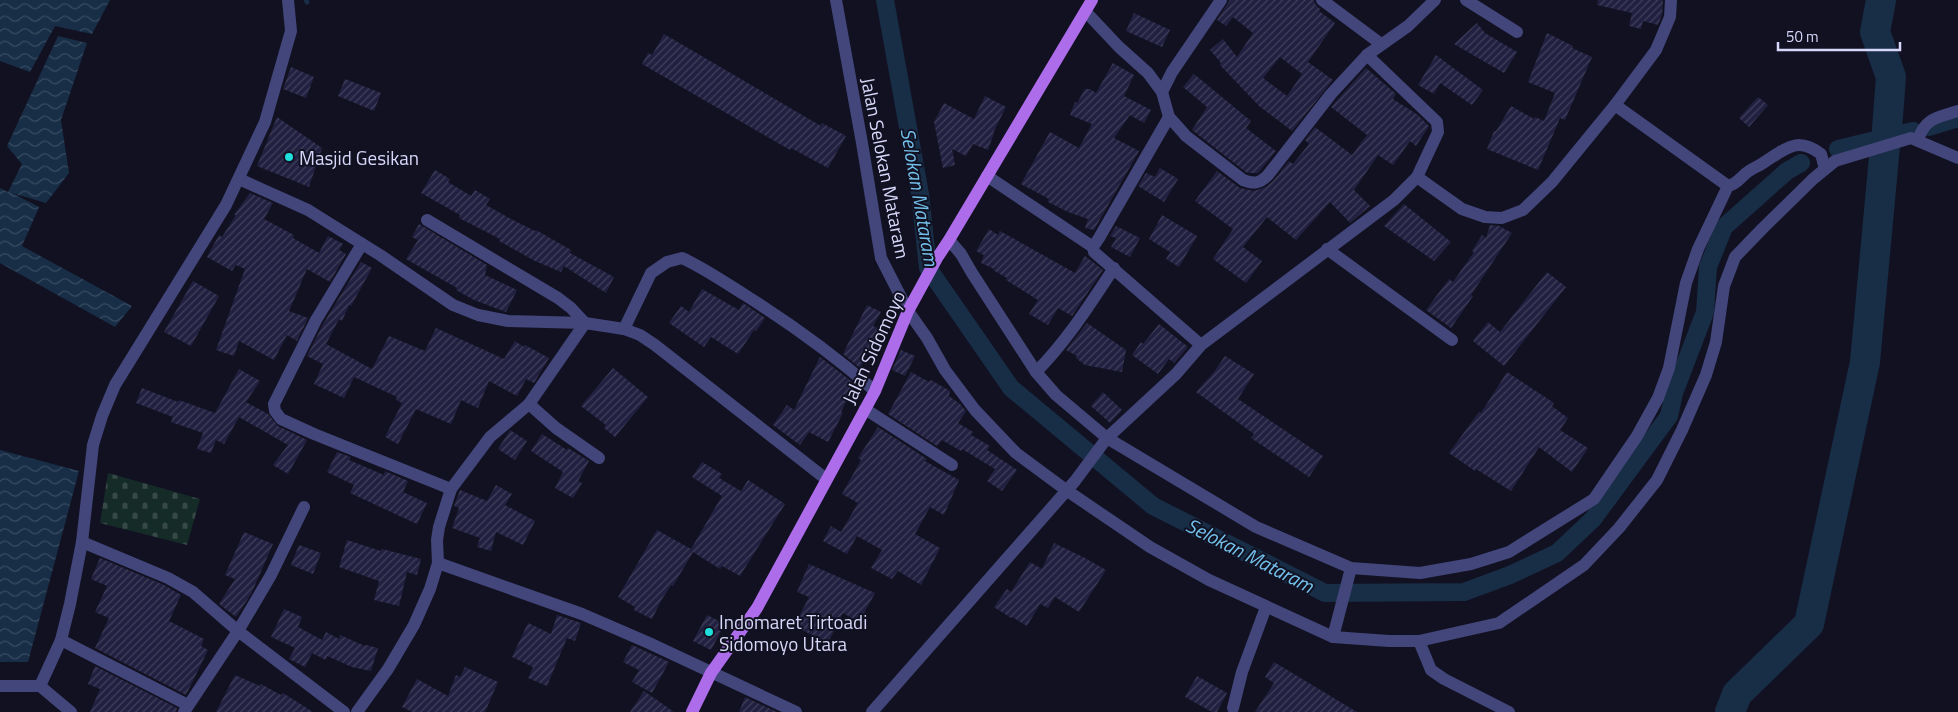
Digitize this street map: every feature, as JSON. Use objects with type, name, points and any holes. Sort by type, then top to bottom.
[{"type":"main road","name":"Jalan Sidomoyo","points":[[692,712],[711,673],[757,608],[875,391],[908,312],[937,258],[950,240],[1092,0]]},
{"type":"street","points":[[40,686],[61,640],[70,604],[82,542],[93,446],[106,408],[116,386],[226,205],[265,122],[282,68],[291,31],[288,0]]},
{"type":"street","name":"Jalan Selokan Mataram","points":[[836,0],[881,258],[908,312],[927,338],[945,370],[975,410],[1016,453],[1071,486],[1150,547],[1209,580],[1266,607],[1335,632],[1389,641],[1419,641],[1498,623],[1584,565],[1619,528],[1657,480],[1669,457],[1706,375],[1716,342],[1724,286],[1736,257],[1763,228],[1830,165],[1915,139]]},
{"type":"street","points":[[1162,92],[1172,72],[1221,0]]},
{"type":"street","points":[[1322,0],[1381,44]]},
{"type":"street","points":[[1086,12],[1119,47],[1148,73],[1162,92],[1169,117],[1186,136],[1243,180],[1253,183],[1262,182],[1331,94],[1367,55],[1408,26],[1435,0]]},
{"type":"street","points":[[1466,0],[1517,32]]},
{"type":"street","points":[[1417,177],[1462,209],[1485,217],[1502,218],[1523,210],[1552,182],[1615,105],[1656,50],[1670,17],[1671,0]]},
{"type":"street","points":[[872,712],[1071,486],[1107,438],[1176,374],[1201,345],[1302,270],[1326,249],[1394,200],[1417,177],[1438,132],[1437,122],[1367,55]]},
{"type":"street","points":[[1615,105],[1728,186],[1735,185],[1750,170],[1788,147],[1800,144],[1811,147],[1821,154],[1830,165]]},
{"type":"street","points":[[1958,111],[1928,121],[1915,139],[1958,158]]},
{"type":"street","points":[[1093,248],[1169,117]]},
{"type":"street","points":[[987,176],[1093,248],[1095,256],[1114,268],[1201,345]]},
{"type":"street","points":[[239,179],[308,210],[453,305],[478,315],[508,321],[586,322],[624,329],[640,335],[826,479]]},
{"type":"street","points":[[950,240],[961,254],[1036,372],[1056,396],[1107,438],[1256,527],[1351,568],[1420,573],[1471,564],[1509,552],[1594,499],[1637,436],[1658,398],[1669,368],[1686,284],[1698,249],[1728,186]]},
{"type":"street","points":[[426,220],[558,298],[586,322]]},
{"type":"street","points":[[362,244],[316,320],[274,404],[275,411],[281,419],[314,434],[451,489]]},
{"type":"street","points":[[1326,249],[1452,340]]},
{"type":"street","points":[[624,329],[651,273],[667,262],[682,258],[698,265],[783,318],[840,360],[875,391]]},
{"type":"street","points":[[1036,372],[1054,355],[1114,268]]},
{"type":"street","points":[[357,712],[388,669],[414,625],[430,589],[438,563],[437,540],[439,527],[451,489],[490,437],[530,404],[586,322]]},
{"type":"street","points":[[530,404],[556,428],[599,458]]},
{"type":"street","points":[[865,409],[952,465]]},
{"type":"street","points":[[61,640],[186,709],[238,631],[270,575],[304,507]]},
{"type":"street","points":[[82,542],[168,578],[193,592],[238,631],[344,712]]},
{"type":"street","points":[[438,563],[582,614],[649,643],[796,712]]},
{"type":"street","points":[[1335,632],[1351,568]]},
{"type":"street","points":[[1233,708],[1245,663],[1266,607]]},
{"type":"street","points":[[1419,641],[1431,670],[1444,679],[1509,712]]},
{"type":"street","points":[[0,686],[40,686],[71,712]]},
{"type":"green space","points":[[108,473],[200,499],[187,545],[100,523]]},
{"type":"water","points":[[0,0],[110,0],[92,34],[55,26],[30,72],[0,61]]},
{"type":"water","points":[[58,36],[87,43],[61,120],[69,173],[46,203],[12,193],[39,207],[22,246],[132,306],[115,327],[0,263],[0,188],[8,192],[22,164],[7,146]]},
{"type":"water","points":[[0,450],[79,471],[28,662],[0,662]]},
{"type":"building","points":[[1230,0],[1314,0],[1320,9],[1319,11],[1335,23],[1308,62],[1333,80],[1292,131],[1259,106],[1220,65],[1221,63],[1210,50],[1223,39],[1237,57],[1253,33],[1233,17],[1226,26],[1217,20]],"holes":[[[1280,57],[1302,74],[1287,96],[1263,78]]]},
{"type":"building","points":[[1598,0],[1663,0],[1662,15],[1658,25],[1643,21],[1641,29],[1629,26],[1632,13],[1597,5]]},
{"type":"building","points":[[1134,13],[1170,30],[1162,47],[1126,31]]},
{"type":"building","points":[[1477,23],[1485,33],[1517,52],[1504,73],[1454,44]]},
{"type":"building","points":[[1547,33],[1592,57],[1565,120],[1560,118],[1538,170],[1487,149],[1494,131],[1496,131],[1511,106],[1534,119],[1535,117],[1544,121],[1555,93],[1528,82]]},
{"type":"building","points":[[664,34],[821,126],[822,123],[846,136],[828,168],[791,148],[790,150],[642,64],[648,53],[652,55]]},
{"type":"building","points":[[1436,55],[1483,90],[1472,105],[1440,83],[1434,94],[1418,85]]},
{"type":"building","points":[[1113,63],[1134,75],[1124,96],[1151,110],[1144,123],[1130,115],[1114,138],[1139,151],[1094,230],[1085,228],[1088,219],[1048,202],[1049,199],[1021,184],[1050,132],[1079,148],[1092,124],[1070,115],[1075,102],[1077,103],[1085,89],[1090,89],[1096,93]]},
{"type":"building","points":[[291,67],[314,77],[306,98],[283,89]]},
{"type":"building","points":[[1366,68],[1396,94],[1393,99],[1418,115],[1429,126],[1416,146],[1410,141],[1393,165],[1378,155],[1354,190],[1370,206],[1350,223],[1330,202],[1296,240],[1267,217],[1243,247],[1262,261],[1246,283],[1213,259],[1233,229],[1195,201],[1217,171],[1240,188],[1254,191],[1266,187],[1289,161],[1293,164],[1309,144],[1305,140],[1315,127],[1352,155],[1367,135],[1331,107]]},
{"type":"building","points":[[1194,74],[1251,121],[1246,128],[1276,151],[1258,173],[1247,173],[1192,130],[1207,107],[1183,87]]},
{"type":"building","points":[[345,79],[381,93],[374,111],[338,96]]},
{"type":"building","points":[[985,96],[1006,107],[993,133],[988,150],[973,144],[966,156],[952,149],[955,165],[943,168],[934,122],[944,103],[974,119]]},
{"type":"building","points":[[1758,97],[1768,105],[1749,127],[1739,118]]},
{"type":"building","name":"Masjid Gesikan","points":[[277,117],[322,148],[309,187],[257,166]]},
{"type":"building","points":[[1160,168],[1178,179],[1164,202],[1138,186],[1146,173],[1155,177]]},
{"type":"building","points":[[435,170],[450,179],[448,182],[471,196],[475,190],[490,199],[486,205],[536,230],[571,250],[570,253],[614,277],[606,293],[564,266],[561,272],[535,261],[499,241],[500,239],[459,218],[460,215],[421,193]]},
{"type":"building","points":[[250,193],[273,203],[264,219],[294,235],[293,238],[319,253],[328,236],[343,244],[339,250],[346,254],[330,282],[307,269],[289,311],[308,318],[297,341],[287,335],[274,360],[239,341],[234,356],[216,350],[245,269],[236,265],[232,271],[207,257],[219,235],[222,237],[236,215],[234,215]]},
{"type":"building","points":[[1404,204],[1451,242],[1434,261],[1384,226]]},
{"type":"building","points":[[1162,215],[1197,236],[1179,267],[1166,259],[1170,252],[1149,239]]},
{"type":"building","points":[[419,224],[487,265],[485,275],[517,290],[506,312],[474,300],[406,259],[418,240],[412,237]]},
{"type":"building","points":[[1490,225],[1499,226],[1512,233],[1451,328],[1426,310],[1449,279],[1453,282],[1474,252],[1472,251],[1482,235],[1486,238]]},
{"type":"building","points":[[1116,226],[1140,238],[1130,257],[1111,247],[1116,238],[1110,236]]},
{"type":"building","points":[[989,229],[998,235],[1000,231],[1075,273],[1085,256],[1103,270],[1072,316],[1058,308],[1048,325],[1029,314],[1038,300],[1006,280],[1007,278],[994,269],[981,263],[984,255],[976,251]]},
{"type":"building","points":[[361,262],[372,268],[351,306],[349,305],[342,321],[339,319],[326,344],[372,369],[389,336],[425,351],[436,328],[504,359],[515,341],[549,358],[534,383],[526,379],[517,396],[489,381],[478,408],[461,400],[451,424],[416,409],[398,444],[385,437],[402,403],[396,400],[397,397],[354,377],[344,398],[314,384],[323,364],[307,356],[323,324]]},
{"type":"building","points":[[1547,272],[1566,287],[1504,366],[1473,341],[1488,322],[1500,332]]},
{"type":"building","points":[[193,281],[219,296],[191,346],[164,332]]},
{"type":"building","points":[[702,289],[739,310],[743,303],[765,318],[756,331],[754,330],[738,354],[711,337],[704,347],[669,323],[681,306],[689,312]]},
{"type":"building","points":[[867,305],[881,312],[873,326],[880,329],[860,368],[843,354]]},
{"type":"building","points":[[1087,323],[1126,350],[1122,372],[1085,365],[1076,358],[1077,356],[1066,350]]},
{"type":"building","points":[[1159,324],[1188,347],[1174,363],[1169,359],[1158,374],[1132,355],[1141,342],[1143,344]]},
{"type":"building","points":[[901,350],[915,356],[905,376],[892,370]]},
{"type":"building","points":[[1225,356],[1254,374],[1238,399],[1323,456],[1309,477],[1251,438],[1254,434],[1196,392]]},
{"type":"building","points":[[820,357],[855,384],[828,442],[809,432],[800,445],[773,425],[787,405],[794,410]]},
{"type":"building","points":[[613,368],[648,397],[615,437],[604,428],[606,425],[581,406]]},
{"type":"building","points":[[239,369],[260,381],[246,402],[268,414],[278,426],[307,440],[288,474],[273,465],[288,445],[239,417],[224,444],[216,440],[211,453],[197,449],[203,433],[171,422],[173,417],[136,403],[142,388],[178,402],[179,400],[215,413]]},
{"type":"building","points":[[911,372],[929,382],[931,380],[950,391],[949,396],[966,411],[958,423],[973,432],[971,435],[990,446],[987,450],[1017,470],[1002,491],[987,481],[995,469],[962,449],[961,451],[942,440],[937,446],[888,414]]},
{"type":"building","points":[[1507,372],[1554,403],[1552,406],[1568,418],[1560,430],[1588,448],[1572,472],[1539,447],[1511,491],[1476,469],[1475,471],[1449,453],[1479,412],[1481,413]]},
{"type":"building","points":[[1103,392],[1122,410],[1110,423],[1091,406]]},
{"type":"building","points":[[878,427],[927,459],[925,461],[959,480],[944,515],[930,507],[915,534],[940,548],[921,585],[898,571],[892,579],[871,568],[882,550],[857,536],[847,554],[823,541],[831,526],[841,532],[858,503],[842,494],[861,460],[858,458]]},
{"type":"building","points":[[510,430],[527,441],[515,460],[498,449]]},
{"type":"building","points":[[542,434],[589,461],[578,481],[582,483],[573,498],[555,488],[563,472],[531,451]]},
{"type":"building","points":[[337,452],[351,457],[349,460],[384,475],[385,471],[408,481],[403,492],[427,503],[417,524],[350,493],[354,485],[327,472]]},
{"type":"building","points":[[702,462],[722,474],[719,478],[741,491],[748,480],[785,504],[740,576],[722,566],[720,569],[693,552],[673,586],[671,585],[662,599],[652,619],[634,610],[635,607],[618,597],[657,530],[691,549],[722,496],[692,477]]},
{"type":"building","points":[[496,485],[512,494],[505,505],[535,521],[523,545],[496,532],[491,551],[477,547],[480,538],[452,528],[459,508],[454,506],[460,490],[487,501]]},
{"type":"building","points":[[244,532],[273,544],[251,594],[236,617],[219,604],[235,579],[225,575]]},
{"type":"building","points":[[347,540],[381,551],[382,549],[421,559],[417,575],[407,572],[399,606],[374,600],[379,581],[339,567]]},
{"type":"building","points":[[1054,543],[1106,570],[1079,612],[1055,597],[1048,608],[1040,604],[1027,626],[994,607],[1007,589],[1011,592],[1030,562],[1042,569]]},
{"type":"building","points":[[299,545],[321,553],[313,574],[291,565]]},
{"type":"building","points":[[100,558],[164,585],[181,595],[169,621],[204,639],[201,646],[208,650],[186,695],[95,648],[109,618],[95,612],[107,586],[91,579]]},
{"type":"building","points":[[809,564],[875,593],[859,622],[843,613],[828,643],[794,626],[809,597],[797,592]]},
{"type":"building","points":[[284,609],[302,617],[298,627],[322,640],[326,632],[339,639],[340,635],[365,646],[378,648],[371,671],[352,667],[327,656],[326,660],[312,653],[305,667],[289,659],[295,648],[271,637]]},
{"type":"building","points":[[557,615],[581,623],[575,641],[567,638],[547,686],[528,678],[533,667],[512,657],[528,623],[551,634]]},
{"type":"building","name":"Indomaret Tirtoadi Sidomoyo Utara","points":[[707,615],[725,624],[711,650],[693,641]]},
{"type":"building","points":[[632,645],[669,662],[652,693],[632,682],[639,670],[623,662]]},
{"type":"building","points":[[1274,662],[1357,712],[1255,712],[1274,683],[1265,677]]},
{"type":"building","points":[[95,666],[177,708],[176,712],[90,712],[100,689],[88,684]]},
{"type":"building","points":[[465,667],[498,682],[485,712],[412,712],[402,707],[417,679],[448,696],[456,675],[460,677]]},
{"type":"building","points":[[235,675],[260,686],[261,684],[281,695],[283,693],[313,712],[216,712]]},
{"type":"building","points":[[1197,676],[1227,693],[1217,712],[1212,712],[1185,697]]},
{"type":"building","points":[[644,691],[674,712],[630,712]]},
{"type":"building","points":[[745,697],[777,712],[739,712]]},
{"type":"waterway","name":"Selokan Mataram","points":[[885,0],[920,194],[928,268],[1011,388],[1153,506],[1325,593],[1464,592],[1510,575],[1557,553],[1593,519],[1669,416],[1674,393],[1705,312],[1708,267],[1724,227],[1787,171],[1801,163]]},
{"type":"waterway","points":[[1881,0],[1875,32],[1891,77],[1887,129]]},
{"type":"waterway","name":"Selokan Mataram","points":[[1929,127],[1958,118]]},
{"type":"waterway","name":"Selokan Mataram","points":[[1838,149],[1913,131]]},
{"type":"waterway","points":[[1730,712],[1737,694],[1809,624],[1865,362],[1885,146]]},
{"type":"place","name":"Masjid Gesikan","points":[[289,157]]},
{"type":"place","name":"Indomaret Tirtoadi Sidomoyo Utara","points":[[709,632]]}]
